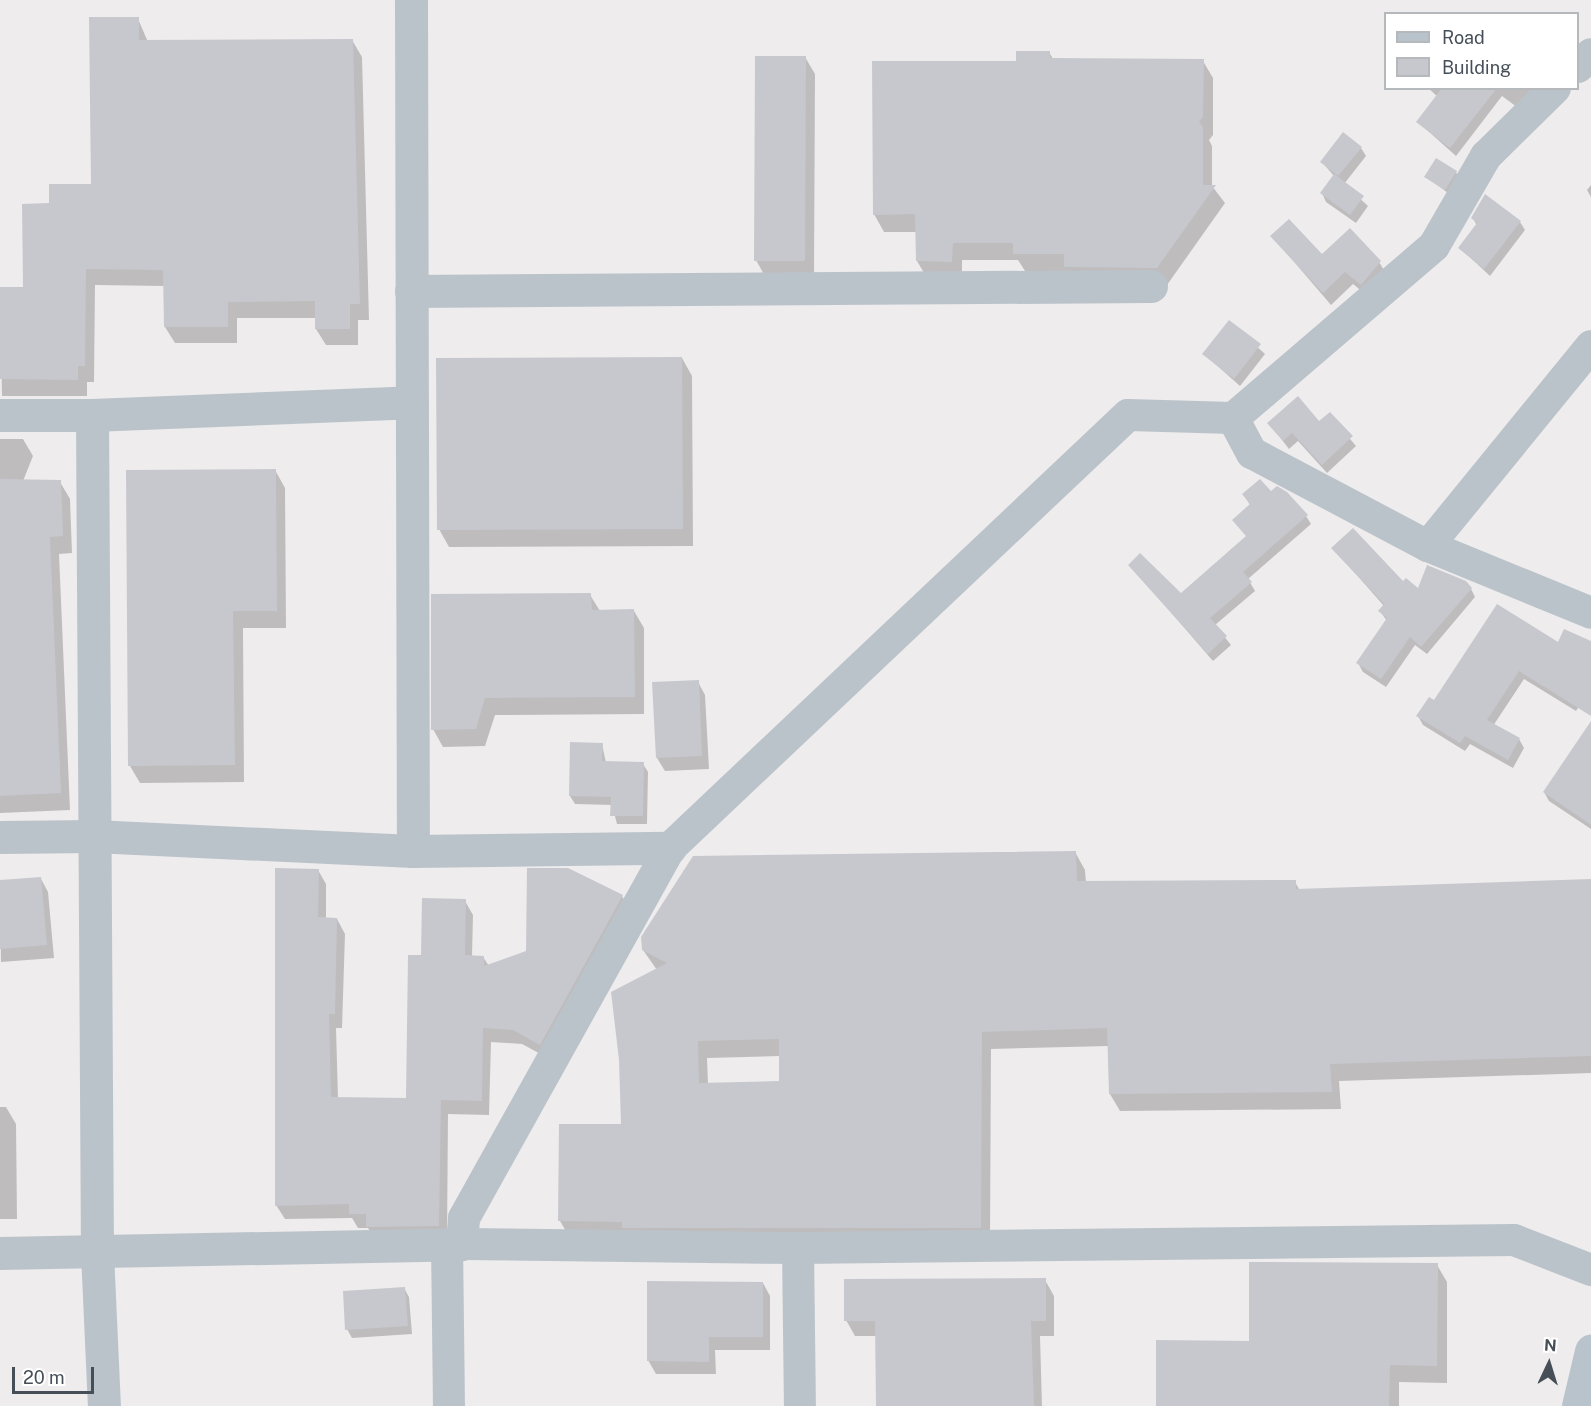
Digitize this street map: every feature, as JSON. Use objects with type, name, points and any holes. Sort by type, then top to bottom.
[{"type":"main road","points":[[1578,1406],[1591,1351]]},
{"type":"street","points":[[411,0],[413,851]]},
{"type":"street","points":[[1579,66],[1591,54]]},
{"type":"street","points":[[448,1406],[455,1244],[464,1218],[670,848],[1128,415],[1233,418],[1434,246],[1486,156],[1553,90]]},
{"type":"street","points":[[411,291],[1151,286]]},
{"type":"street","points":[[1428,546],[1591,346]]},
{"type":"street","points":[[0,415],[92,415],[412,402]]},
{"type":"street","points":[[92,415],[97,1253],[104,1406]]},
{"type":"street","points":[[1233,418],[1252,453],[1428,546],[1591,613]]},
{"type":"street","points":[[0,837],[93,836],[413,851],[670,848]]},
{"type":"street","points":[[0,1253],[97,1253],[455,1244],[798,1248],[1514,1240],[1591,1270]]},
{"type":"street","points":[[798,1248],[800,1406]]},
{"type":"building","points":[[89,17],[139,17],[139,40],[353,39],[360,304],[350,304],[350,329],[315,329],[315,301],[228,302],[228,327],[164,327],[163,270],[86,269],[85,366],[78,366],[78,380],[0,379],[0,287],[23,287],[22,204],[49,203],[49,184],[91,184]]},
{"type":"building","points":[[1016,51],[1050,51],[1050,58],[1204,59],[1203,117],[1199,122],[1203,127],[1203,185],[1216,185],[1157,268],[1064,267],[1064,254],[1013,254],[1013,243],[953,243],[952,262],[916,261],[915,214],[873,215],[872,61],[1016,61]]},
{"type":"building","points":[[755,56],[806,56],[805,261],[754,261]]},
{"type":"building","points":[[1440,90],[1495,90],[1450,148],[1416,122]]},
{"type":"building","points":[[1343,132],[1362,147],[1338,176],[1320,162]]},
{"type":"building","points":[[1436,158],[1457,171],[1445,190],[1424,177]]},
{"type":"building","points":[[1334,174],[1364,196],[1350,215],[1320,193]]},
{"type":"building","points":[[1485,194],[1521,221],[1484,269],[1458,248],[1477,223],[1471,218]]},
{"type":"building","points":[[1289,219],[1322,254],[1350,228],[1381,261],[1361,285],[1345,272],[1323,293],[1270,236]]},
{"type":"building","points":[[1229,320],[1261,344],[1234,379],[1202,354]]},
{"type":"building","points":[[682,357],[683,529],[437,530],[436,358]]},
{"type":"building","points":[[1298,396],[1319,421],[1330,412],[1353,436],[1322,465],[1292,433],[1283,441],[1267,423]]},
{"type":"building","points":[[276,469],[277,611],[233,611],[235,765],[128,766],[126,470]]},
{"type":"building","points":[[0,479],[61,480],[63,536],[50,537],[61,793],[0,796]]},
{"type":"building","points":[[1260,479],[1271,491],[1277,486],[1287,492],[1308,515],[1243,572],[1252,582],[1210,618],[1227,636],[1208,654],[1128,565],[1140,553],[1181,593],[1246,536],[1232,520],[1250,504],[1242,494]]},
{"type":"building","points":[[1353,528],[1403,581],[1406,578],[1418,588],[1427,565],[1466,581],[1472,588],[1421,647],[1410,637],[1381,679],[1356,663],[1387,618],[1378,611],[1384,604],[1331,548]]},
{"type":"building","points":[[591,593],[592,610],[634,609],[635,697],[485,698],[476,729],[431,730],[431,594]]},
{"type":"building","points":[[1497,604],[1558,642],[1564,629],[1591,641],[1591,716],[1519,671],[1487,720],[1520,738],[1508,760],[1465,736],[1460,743],[1416,716],[1429,697],[1434,700]]},
{"type":"building","points":[[699,680],[702,756],[656,758],[652,682]]},
{"type":"building","points":[[1591,721],[1591,825],[1543,792]]},
{"type":"building","points":[[570,742],[603,743],[602,761],[644,762],[643,816],[610,816],[611,797],[569,796]]},
{"type":"building","points":[[1076,851],[1077,881],[1296,880],[1296,889],[1591,879],[1591,1056],[1330,1064],[1332,1092],[1109,1094],[1107,1028],[982,1032],[981,1228],[622,1228],[622,1222],[558,1221],[559,1124],[621,1124],[619,1060],[611,992],[667,963],[642,950],[641,937],[693,856]],"holes":[[[779,1039],[779,1081],[699,1083],[698,1041]]]},
{"type":"building","points":[[275,868],[319,869],[318,917],[337,918],[335,1014],[329,1014],[331,1097],[406,1098],[408,955],[421,955],[422,898],[466,899],[465,955],[484,956],[484,966],[526,951],[527,868],[568,868],[623,895],[540,1045],[513,1030],[483,1028],[482,1101],[441,1100],[439,1226],[366,1227],[366,1214],[349,1214],[349,1204],[275,1206]]},
{"type":"building","points":[[41,877],[47,945],[0,949],[0,880]]},
{"type":"building","points":[[1249,1262],[1438,1263],[1437,1366],[1390,1365],[1389,1406],[1156,1406],[1156,1340],[1249,1341]]},
{"type":"building","points":[[1046,1278],[1046,1321],[1031,1321],[1034,1406],[876,1406],[875,1321],[844,1321],[844,1279]]},
{"type":"building","points":[[647,1281],[763,1282],[763,1337],[709,1337],[709,1362],[647,1361]]},
{"type":"building","points":[[405,1287],[408,1326],[345,1330],[343,1291]]}]
